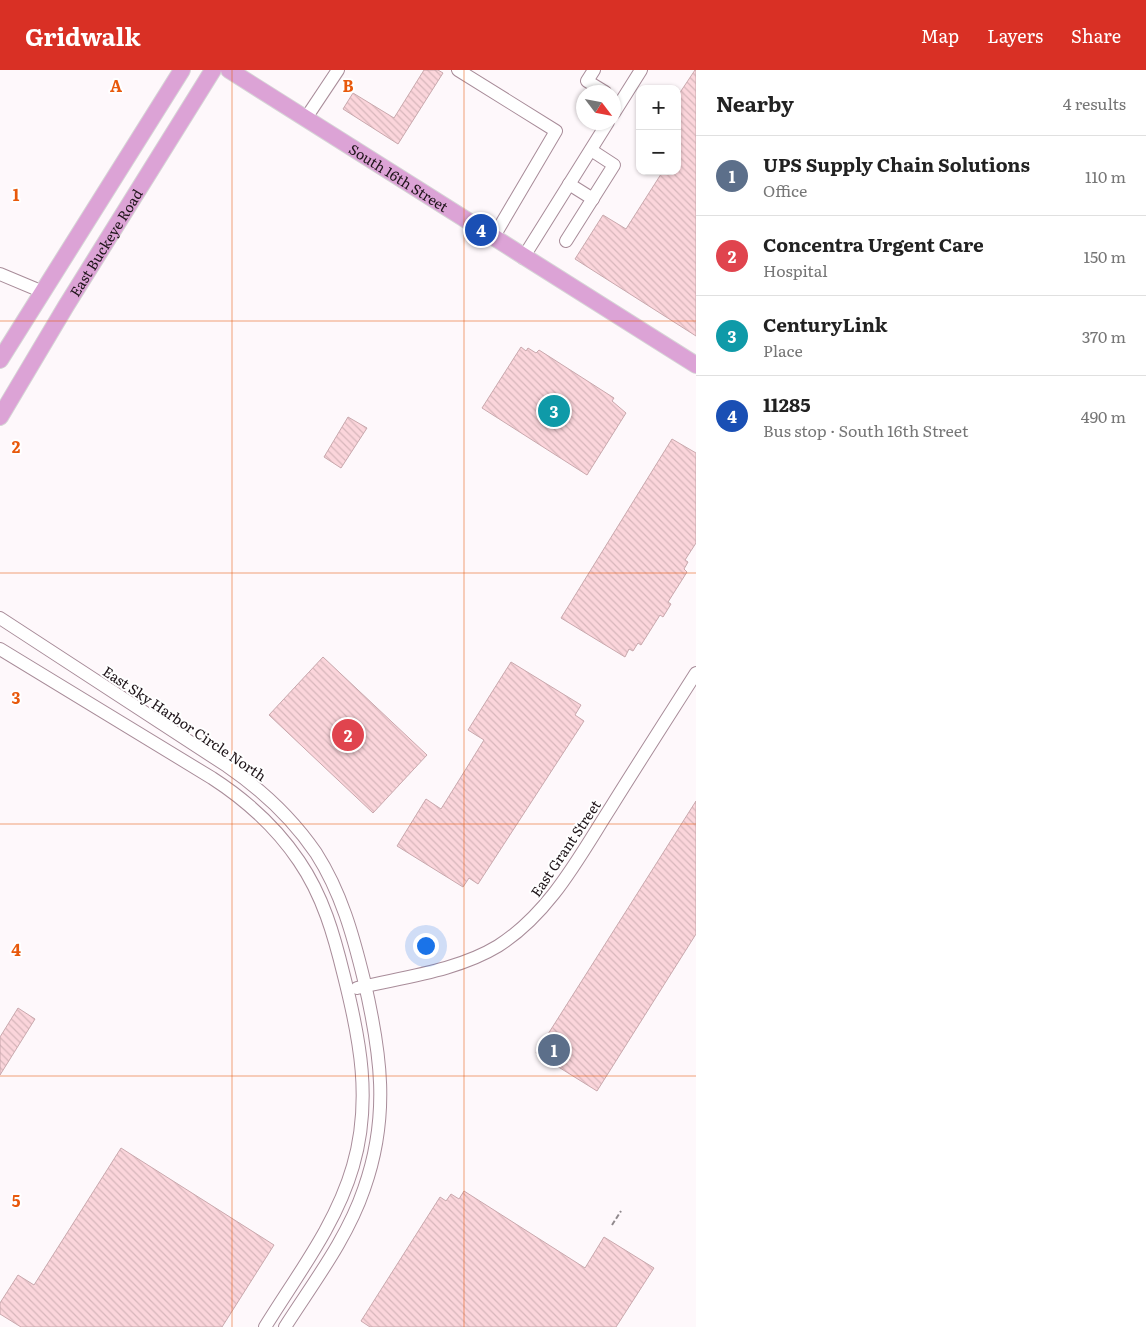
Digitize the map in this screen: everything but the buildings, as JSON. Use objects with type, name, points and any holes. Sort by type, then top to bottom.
[{"type":"main road","name":"East Buckeye Road","points":[[0,360],[182,70]]},
{"type":"main road","name":"East Buckeye Road","points":[[0,417],[66,306],[212,70]]},
{"type":"main road","name":"South 16th Street","points":[[229,70],[523,258],[696,365]]},
{"type":"main road","points":[[42,292],[66,306]]},
{"type":"street","points":[[306,118],[338,70]]},
{"type":"street","points":[[458,70],[556,131],[493,238]]},
{"type":"street","points":[[594,70],[587,81],[594,85]]},
{"type":"street","points":[[621,95],[640,70]]},
{"type":"street","points":[[523,258],[603,130]]},
{"type":"street","points":[[566,241],[614,165],[591,150]]},
{"type":"street","points":[[569,184],[593,199]]},
{"type":"street","points":[[0,274],[42,292]]},
{"type":"street","name":"East Sky Harbor Circle North","points":[[0,618],[227,766],[274,803],[316,853],[335,887],[350,927],[365,986],[380,1061],[379,1130],[369,1174],[351,1221],[285,1327]]},
{"type":"street","points":[[0,649],[212,778],[255,809],[289,847],[316,890],[330,922],[348,990],[359,1042],[363,1076],[360,1131],[354,1164],[344,1191],[321,1237],[264,1327]]},
{"type":"street","name":"East Grant Street","points":[[348,990],[457,964],[481,954],[512,935],[541,909],[569,874],[696,673]]},
{"type":"street","points":[[363,1076],[370,1090],[374,1119],[379,1130]]},
{"type":"path","points":[[612,1224],[621,1210]]},
{"type":"place","name":"11285","points":[[481,230]]},
{"type":"place","name":"CenturyLink","points":[[554,411]]},
{"type":"place","name":"Concentra Urgent Care","points":[[348,735]]},
{"type":"place","name":"UPS Supply Chain Solutions","points":[[554,1050]]}]
